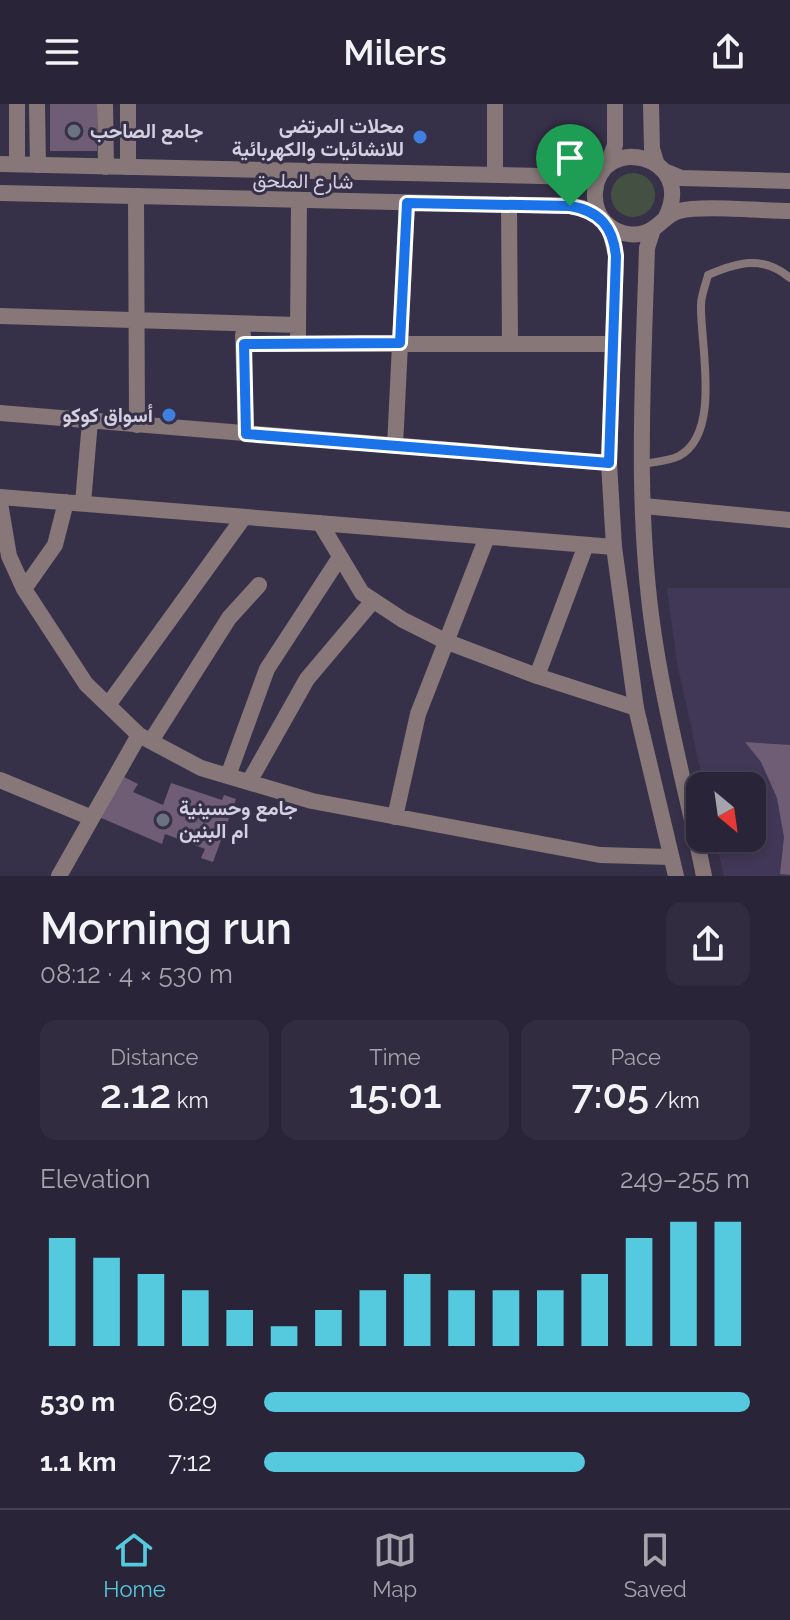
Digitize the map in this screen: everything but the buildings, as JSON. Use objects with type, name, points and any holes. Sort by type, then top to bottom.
[{"type":"street","points":[[17,104],[17,164]]},
{"type":"street","points":[[37,104],[38,165]]},
{"type":"street","points":[[105,104],[106,167]]},
{"type":"street","points":[[128,104],[128,167]]},
{"type":"street","points":[[495,104],[495,174]]},
{"type":"street","points":[[615,104],[615,145],[594,195],[616,256],[609,463],[614,547],[636,708],[676,876]]},
{"type":"street","points":[[651,104],[652,149],[669,179],[672,199],[647,248],[642,387],[645,554],[656,650],[704,876]]},
{"type":"street","points":[[605,169],[616,160],[637,157],[681,178],[790,181]]},
{"type":"street","name":"شارع الملحق","points":[[0,164],[586,177],[605,169]]},
{"type":"street","name":"شارع الملحق","points":[[0,193],[570,206],[582,208],[605,222]]},
{"type":"street","points":[[136,196],[137,425]]},
{"type":"street","points":[[298,343],[299,201]]},
{"type":"street","points":[[395,446],[407,203]]},
{"type":"street","points":[[509,206],[510,344]]},
{"type":"street","points":[[605,222],[631,235],[683,210],[790,211]]},
{"type":"street","points":[[0,316],[298,325]]},
{"type":"street","points":[[243,322],[246,434]]},
{"type":"street","points":[[244,344],[611,344]]},
{"type":"street","points":[[0,413],[609,463]]},
{"type":"street","points":[[24,589],[55,545],[74,503],[90,421]]},
{"type":"street","points":[[0,497],[614,547]]},
{"type":"street","points":[[0,503],[9,556],[24,589],[86,684],[145,738],[201,768],[312,801],[395,817],[600,855],[671,857]]},
{"type":"street","points":[[644,506],[790,520]]},
{"type":"street","points":[[108,705],[244,517]]},
{"type":"street","points":[[320,523],[362,593],[372,602],[445,641],[537,676],[636,708]]},
{"type":"street","points":[[395,817],[418,714],[487,537]]},
{"type":"street","points":[[537,676],[586,545]]},
{"type":"street","points":[[228,776],[267,669],[340,557]]},
{"type":"street","points":[[59,876],[92,818],[145,738],[229,618],[259,585]]},
{"type":"street","points":[[249,782],[307,679],[372,602]]},
{"type":"street","points":[[0,780],[92,818]]},
{"type":"lane","points":[[643,464],[677,457],[693,445],[699,430],[706,395],[701,301],[708,275],[735,263],[763,262],[790,278]]},
{"type":"shaded area","points":[[667,588],[790,588],[790,876],[724,876],[718,852],[766,852],[766,772],[701,772],[677,663]]},
{"type":"green space","points":[[633,173],[648,180],[655,195],[648,210],[633,217],[618,210],[611,195],[618,180]]},
{"type":"place","name":"جامع الصاحب","points":[[74,131]]},
{"type":"place","name":"محلات المرتضى للانشائيات والكهربائية","points":[[420,137]]},
{"type":"place","name":"أسواق كوكو","points":[[169,415]]},
{"type":"place","name":"جامع وحسينية ام البنين","points":[[163,820]]},
{"type":"route","points":[[407,203],[570,206],[582,208],[601,218],[609,226],[615,246],[609,463],[246,434],[244,344],[400,343],[407,203]]}]
